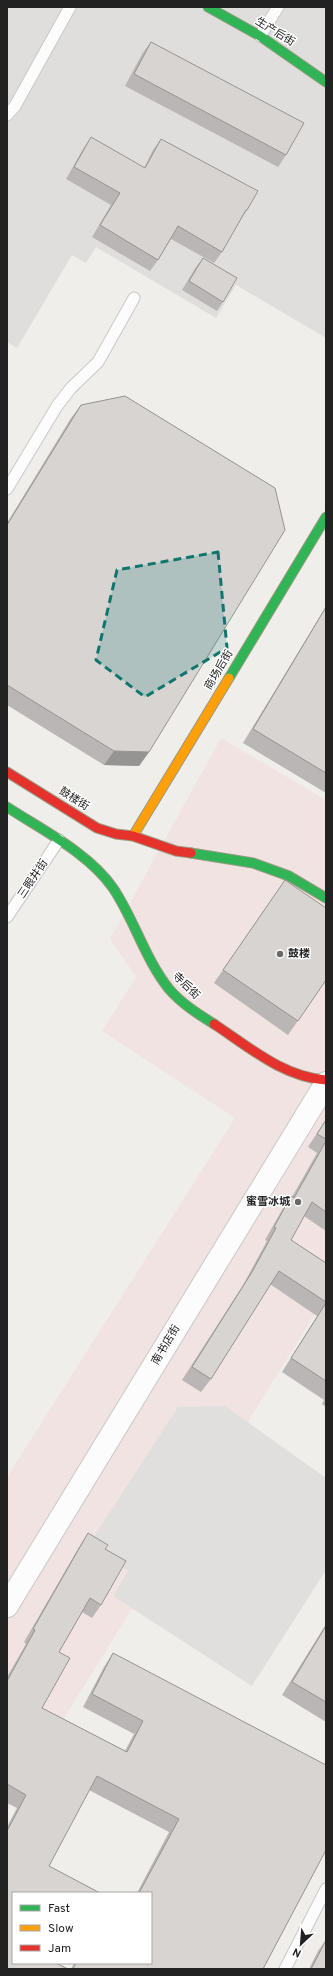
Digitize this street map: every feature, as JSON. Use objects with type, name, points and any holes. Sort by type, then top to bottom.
[{"type":"street","name":"生产后街","points":[[208,7],[260,36],[326,82]]},
{"type":"street","name":"商场后街","points":[[133,836],[326,517]]},
{"type":"street","name":"鼓楼街","points":[[7,772],[97,828],[116,834],[133,836]]},
{"type":"street","points":[[7,807],[59,840]]},
{"type":"street","points":[[133,836],[176,851],[253,863],[289,876],[326,898]]},
{"type":"street","name":"寺后街","points":[[59,840],[98,870],[113,888],[160,977],[170,990],[186,1005],[282,1069],[311,1079],[326,1080]]},
{"type":"street","name":"南书店街","points":[[7,1606],[326,1084]]},
{"type":"lane","points":[[7,115],[15,106],[70,7]]},
{"type":"lane","points":[[260,36],[278,7]]},
{"type":"lane","points":[[7,489],[57,406],[71,388],[98,362],[134,298]]},
{"type":"lane","name":"三眼井街","points":[[7,917],[59,840]]},
{"type":"lane","points":[[285,1969],[326,1889]]},
{"type":"highlighted area","points":[[218,552],[227,648],[145,697],[96,660],[117,570]]},
{"type":"shaded area","points":[[7,7],[326,7],[326,338],[236,285],[216,318],[96,247],[86,263],[72,255],[17,348],[7,342]]},
{"type":"shaded area","points":[[221,738],[326,800],[326,1296],[7,1810],[7,1477],[235,1118],[102,1031],[136,977],[110,939]]},
{"type":"shaded area","points":[[225,1406],[326,1478],[326,1570],[252,1686],[113,1596],[128,1571],[88,1546],[178,1407]]},
{"type":"building","points":[[151,42],[304,123],[286,155],[134,74]]},
{"type":"building","points":[[91,137],[145,168],[161,139],[258,191],[222,252],[178,226],[158,260],[100,225],[120,193],[74,167]]},
{"type":"building","points":[[203,258],[237,278],[223,302],[189,281]]},
{"type":"building","points":[[125,396],[275,488],[285,530],[149,752],[114,751],[7,685],[7,525],[81,405]]},
{"type":"building","points":[[326,607],[326,773],[253,729]]},
{"type":"building","name":"鼓楼","points":[[285,880],[326,908],[326,980],[298,1021],[223,970]]},
{"type":"building","points":[[326,1120],[326,1139],[317,1134]]},
{"type":"building","points":[[326,1141],[326,1212],[312,1202],[291,1240],[326,1263],[326,1302],[279,1271],[211,1379],[192,1367],[252,1272],[276,1228],[274,1227],[291,1196],[294,1198]]},
{"type":"building","points":[[326,1303],[326,1381],[291,1358]]},
{"type":"building","points":[[88,1533],[108,1545],[105,1549],[126,1561],[101,1605],[90,1598],[59,1652],[70,1658],[42,1708],[127,1752],[143,1721],[92,1694],[113,1653],[326,1765],[326,1850],[263,1969],[73,1969],[76,1964],[152,1964],[152,1892],[140,1892],[179,1819],[97,1776],[49,1866],[98,1892],[12,1892],[12,1964],[58,1964],[68,1969],[7,1969],[7,1831],[26,1795],[7,1784],[7,1681],[35,1630],[33,1629]]},
{"type":"building","points":[[326,1626],[326,1702],[292,1682]]},
{"type":"building","points":[[326,1940],[326,1969],[311,1969]]},
{"type":"traffic: fast","points":[[208,7],[260,36],[326,82]]},
{"type":"traffic: fast","points":[[229,678],[326,517]]},
{"type":"traffic: fast","points":[[7,807],[64,843],[103,875],[120,900],[153,965],[169,989],[185,1004],[214,1024]]},
{"type":"traffic: fast","points":[[191,853],[253,863],[289,876],[326,898]]},
{"type":"traffic: slow","points":[[133,836],[229,678]]},
{"type":"traffic: jam","points":[[7,772],[97,828],[116,834],[133,836],[176,851],[191,853]]},
{"type":"traffic: jam","points":[[214,1024],[267,1060],[295,1073],[310,1078],[326,1080]]},
{"type":"place","name":"鼓楼","points":[[280,954]]},
{"type":"place","name":"蜜雪冰城","points":[[298,1202]]}]
